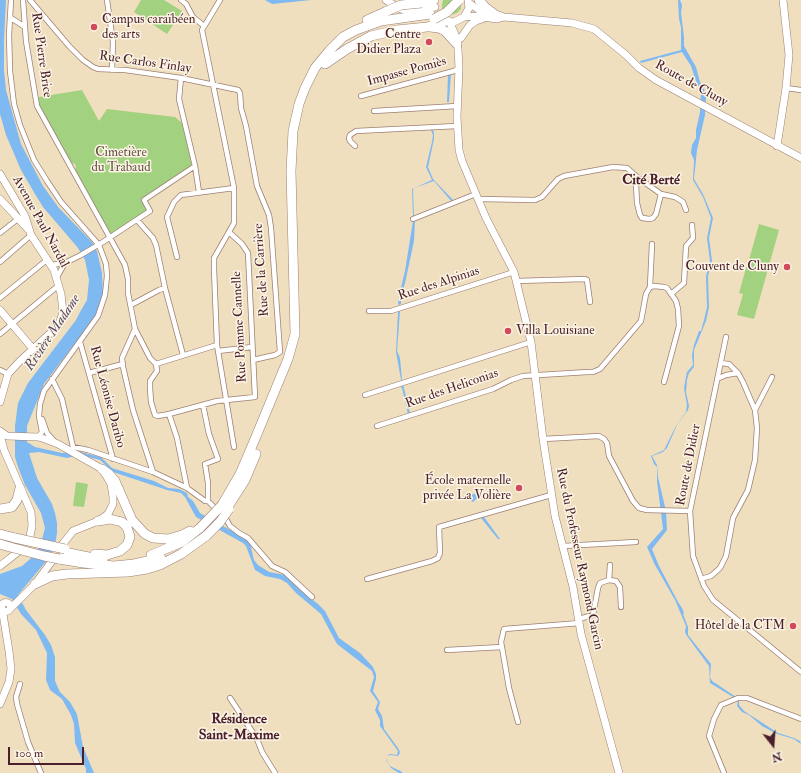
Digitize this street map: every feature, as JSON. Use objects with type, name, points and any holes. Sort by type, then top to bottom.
[{"type":"highway","points":[[35,584],[52,576],[67,574],[128,572],[148,569],[160,565],[195,545],[202,531],[245,480],[288,374],[300,338],[301,319],[297,219],[297,143],[301,117],[316,77],[325,64],[346,43],[365,32],[390,25],[427,21],[452,0]]},
{"type":"highway","points":[[315,68],[329,51],[343,38],[356,30],[381,20],[447,12],[459,0]]},
{"type":"highway","points":[[479,0],[490,15]]},
{"type":"highway","points":[[222,506],[246,461],[288,359],[295,334],[290,171],[293,131],[299,104],[305,88],[315,68],[330,45],[340,36],[371,18],[391,8],[401,5],[430,2],[438,12]]},
{"type":"highway","points":[[427,27],[438,12]]},
{"type":"highway","points":[[325,64],[346,49],[371,36],[397,30],[427,27],[439,28],[445,31],[459,44]]},
{"type":"highway","points":[[102,469],[115,481],[126,509],[134,524],[148,536],[158,539],[175,537],[188,532],[202,531]]},
{"type":"highway","points":[[0,509],[12,507],[17,500],[20,488]]},
{"type":"highway","points":[[0,544],[60,553],[107,555],[120,551],[127,545],[130,537],[129,531],[124,524],[116,519],[98,521]]},
{"type":"highway","points":[[60,553],[100,565],[149,562],[177,551],[202,531]]},
{"type":"highway","points":[[0,534],[13,547]]},
{"type":"highway","points":[[0,541],[13,547]]},
{"type":"main road","points":[[386,0],[391,8]]},
{"type":"main road","points":[[777,146],[786,88],[789,54],[783,0]]},
{"type":"main road","name":"Route de Cluny","points":[[468,2],[479,10],[490,15]]},
{"type":"main road","name":"Rue du Professeur Raymond Garcin","points":[[468,2],[468,8],[463,18],[459,44],[459,68],[452,106],[457,126],[459,150],[477,197],[514,272],[532,342],[543,439],[555,516],[573,587],[581,634],[619,773]]},
{"type":"main road","name":"Route de Cluny","points":[[401,9],[438,12],[454,22],[463,18],[490,15],[572,22],[594,29],[626,55],[639,68],[656,80],[801,158]]},
{"type":"main road","name":"Rue du Professeur Raymond Garcin","points":[[438,12],[456,36],[459,44]]},
{"type":"main road","points":[[459,44],[470,25],[476,20],[490,15]]},
{"type":"main road","name":"Avenue Paul Nardal","points":[[0,174],[21,217],[57,277],[63,302],[61,321],[53,332],[19,362],[8,374],[0,402]]},
{"type":"main road","points":[[0,201],[21,217]]},
{"type":"main road","points":[[0,310],[33,349]]},
{"type":"main road","points":[[0,431],[7,436],[13,437],[38,437],[59,445],[102,469],[111,484],[113,497],[113,504],[108,514],[98,521],[73,531],[60,553],[35,584],[21,598],[7,608]]},
{"type":"main road","points":[[0,435],[4,450],[31,512],[32,526],[30,536]]},
{"type":"main road","points":[[4,450],[6,440],[13,437]]},
{"type":"main road","points":[[0,559],[13,547]]},
{"type":"main road","points":[[0,566],[13,547]]},
{"type":"main road","points":[[0,597],[7,608],[5,629],[11,669],[9,682],[0,704]]},
{"type":"street","points":[[11,0],[10,64],[14,104],[26,140],[34,160],[61,202],[97,246],[106,264],[107,276],[105,295],[98,316],[44,390],[40,404],[39,416],[42,432],[38,437]]},
{"type":"street","name":"Rue Pierre Brice","points":[[23,0],[26,41],[37,106],[127,268],[128,293],[136,329],[150,358],[156,364]]},
{"type":"street","name":"Rue Carlos Finlay","points":[[30,0],[83,60],[93,67],[98,69],[125,70],[181,78],[238,90]]},
{"type":"street","points":[[107,0],[113,42],[112,70]]},
{"type":"street","points":[[181,0],[186,4],[193,17],[204,26]]},
{"type":"street","points":[[220,0],[202,32],[234,188],[234,223],[230,233],[214,258],[217,345],[234,447]]},
{"type":"street","points":[[11,18],[25,27]]},
{"type":"street","name":"Impasse Pomiès","points":[[361,96],[454,71],[459,68]]},
{"type":"street","points":[[181,78],[179,99],[195,166],[199,192]]},
{"type":"street","points":[[786,88],[801,90]]},
{"type":"street","name":"Rue de la Carrière","points":[[238,90],[240,93],[241,108],[246,126],[257,186],[269,215],[280,352],[275,356],[253,360]]},
{"type":"street","points":[[374,111],[452,106]]},
{"type":"street","points":[[355,146],[349,138],[350,135],[356,131],[457,126]]},
{"type":"street","points":[[0,298],[49,262],[65,263],[97,246],[137,220],[150,211],[144,200],[195,166]]},
{"type":"street","points":[[413,218],[477,197],[535,200],[542,197],[558,179],[564,176],[613,167],[627,168],[661,194],[675,197],[684,202],[686,210]]},
{"type":"street","points":[[637,177],[637,203],[642,218],[653,218],[656,214],[661,194]]},
{"type":"street","points":[[177,257],[167,217],[174,202],[181,195],[234,188]]},
{"type":"street","points":[[0,233],[21,217]]},
{"type":"street","points":[[137,220],[153,238],[156,245],[165,288],[183,355]]},
{"type":"street","points":[[671,294],[684,283],[686,246],[693,238],[692,224]]},
{"type":"street","points":[[0,262],[30,233]]},
{"type":"street","name":"Rue Pomme Cannelle","points":[[225,399],[255,397],[248,253],[242,244],[230,233]]},
{"type":"street","name":"Rue des Heliconias","points":[[377,426],[493,389],[523,376],[588,372],[600,369],[641,321],[646,294],[650,287],[652,244]]},
{"type":"street","points":[[57,277],[65,263]]},
{"type":"street","name":"Rue des Alpinias","points":[[369,311],[391,311],[514,272]]},
{"type":"street","points":[[516,281],[585,279],[587,280],[590,302]]},
{"type":"street","points":[[0,334],[59,285]]},
{"type":"street","points":[[650,287],[664,287],[676,301],[678,309],[679,326],[664,382]]},
{"type":"street","points":[[131,305],[165,288]]},
{"type":"street","points":[[136,329],[122,358],[133,410],[153,472]]},
{"type":"street","name":"Route de Didier","points":[[726,337],[690,510],[693,556],[704,586],[712,600],[801,672]]},
{"type":"street","name":"Rue Léonise Daribo","points":[[80,342],[113,458]]},
{"type":"street","points":[[365,395],[532,342]]},
{"type":"street","points":[[217,345],[156,364],[157,371],[150,381],[151,402],[153,411],[155,415],[158,416],[225,399]]},
{"type":"street","points":[[218,351],[252,347]]},
{"type":"street","points":[[702,579],[711,576],[720,568],[726,556],[733,518],[748,490],[755,460],[757,428],[755,410],[738,372],[728,364],[721,363]]},
{"type":"street","points":[[89,373],[123,364]]},
{"type":"street","points":[[0,370],[8,374]]},
{"type":"street","points":[[718,379],[738,372]]},
{"type":"street","points":[[755,410],[772,378]]},
{"type":"street","points":[[52,379],[62,399],[73,446],[153,472],[187,488],[205,501],[222,506]]},
{"type":"street","points":[[40,404],[41,415],[47,433],[59,445]]},
{"type":"street","points":[[203,405],[209,434],[218,458],[205,464],[208,483],[208,501]]},
{"type":"street","points":[[169,414],[177,438],[187,488]]},
{"type":"street","points":[[543,439],[599,436],[604,438],[607,443],[608,456],[633,501],[640,508],[647,510],[690,510]]},
{"type":"street","points":[[367,579],[438,558],[440,553],[439,527],[551,495]]},
{"type":"street","points":[[226,519],[230,526],[248,538],[272,566],[285,572],[312,597]]},
{"type":"street","points":[[563,546],[636,542]]},
{"type":"street","points":[[609,580],[610,565]]},
{"type":"street","points":[[518,722],[509,688],[501,642],[504,629],[580,621],[593,615],[600,583],[609,580],[616,581],[620,587],[621,607]]},
{"type":"street","points":[[447,650],[502,647]]},
{"type":"street","points":[[20,684],[16,697],[17,704],[28,742],[41,773]]},
{"type":"street","points":[[230,698],[257,739],[262,752],[274,773]]},
{"type":"street","points":[[724,773],[709,736],[714,718],[720,705],[738,698],[747,698],[801,719]]},
{"type":"green space","points":[[141,0],[164,0],[182,11],[167,34],[134,12]]},
{"type":"green space","points":[[443,0],[461,0],[461,9],[457,13],[450,15],[444,12],[442,9]]},
{"type":"green space","name":"Cimetière du Trabaud","points":[[82,90],[99,121],[107,109],[175,117],[182,123],[192,166],[143,199],[148,210],[111,235],[75,170],[75,164],[71,163],[39,105],[39,97]]},
{"type":"green space","points":[[759,224],[779,230],[754,319],[737,315],[743,294],[739,293]]},
{"type":"green space","points":[[76,482],[88,484],[84,507],[73,506]]},
{"type":"water","points":[[0,0],[6,0],[4,70],[6,90],[21,144],[43,186],[59,208],[92,242],[97,251],[102,273],[103,294],[96,314],[44,384],[27,426],[27,442],[35,447],[62,453],[80,452],[101,457],[112,468],[154,481],[168,488],[179,489],[187,493],[188,497],[193,501],[200,513],[246,539],[250,543],[254,560],[258,565],[269,572],[285,575],[301,591],[318,604],[325,611],[339,638],[360,653],[373,667],[376,674],[376,679],[373,691],[380,702],[378,709],[382,716],[384,729],[398,748],[400,752],[399,755],[387,756],[390,754],[397,755],[398,751],[380,726],[380,720],[375,710],[378,702],[370,691],[374,677],[372,671],[337,644],[321,614],[296,593],[287,583],[280,579],[265,576],[255,570],[246,546],[243,543],[196,517],[185,497],[181,493],[167,490],[113,472],[100,460],[80,455],[67,458],[39,452],[29,453],[37,478],[52,504],[57,523],[57,533],[55,545],[48,559],[18,595],[26,610],[51,645],[55,657],[55,681],[60,692],[70,702],[77,714],[83,747],[94,773],[86,773],[86,769],[75,743],[74,724],[71,715],[62,699],[50,690],[46,680],[47,653],[36,630],[21,614],[12,599],[0,594],[0,574],[22,566],[37,552],[45,528],[41,513],[25,485],[15,457],[15,426],[18,403],[28,383],[76,320],[87,300],[89,280],[85,260],[78,248],[43,207],[21,170],[6,135],[0,114]]},
{"type":"water","points":[[265,0],[311,0],[272,4]]},
{"type":"water","points":[[678,0],[680,0],[682,5],[681,13],[684,46],[696,67],[706,96],[705,115],[697,150],[694,179],[703,194],[713,218],[709,238],[712,261],[708,276],[709,307],[706,321],[694,350],[694,367],[689,373],[687,380],[686,392],[689,406],[688,410],[677,425],[667,448],[663,452],[652,456],[657,465],[658,477],[666,511],[667,530],[652,549],[659,566],[682,608],[688,627],[688,635],[711,664],[710,677],[712,681],[739,699],[739,705],[744,711],[778,733],[800,741],[801,744],[794,739],[777,734],[762,726],[749,715],[742,712],[737,706],[738,700],[710,683],[709,666],[687,636],[685,632],[686,626],[675,600],[655,565],[647,547],[663,529],[657,481],[657,467],[651,456],[664,450],[676,426],[686,412],[687,405],[684,388],[687,372],[693,365],[692,355],[694,345],[699,331],[701,331],[707,307],[706,276],[710,261],[707,238],[711,218],[703,197],[693,180],[694,160],[691,153],[692,145],[696,138],[696,130],[700,112],[701,91],[691,66],[682,52],[641,63],[640,61],[681,50],[681,27]]},
{"type":"water","points":[[451,73],[449,102],[447,102],[448,74]]},
{"type":"water","points":[[431,130],[433,130],[434,139],[428,167],[433,179],[454,201],[452,202],[434,181],[415,188],[432,180],[426,167],[433,135]]},
{"type":"water","points":[[414,188],[414,216],[413,216],[412,189]]},
{"type":"water","points":[[415,220],[414,241],[401,296],[401,304],[398,305],[413,221]]},
{"type":"water","points":[[400,311],[397,351],[400,358],[402,380],[410,413],[408,414],[401,388],[402,385],[396,352],[398,312]]},
{"type":"water","points":[[480,492],[482,495],[481,497],[473,502],[469,499],[473,494]]},
{"type":"water","points":[[484,517],[500,539],[498,539],[481,518]]},
{"type":"water","points":[[386,759],[390,766],[403,773],[399,773],[391,768]]},
{"type":"place","name":"Campus caraïbéen des arts","points":[[94,27]]},
{"type":"place","name":"Centre Didier Plaza","points":[[429,42]]},
{"type":"place","name":"Couvent de Cluny","points":[[787,267]]},
{"type":"place","name":"Villa Louisiane","points":[[508,331]]},
{"type":"place","name":"École maternelle privée La Volière","points":[[519,488]]},
{"type":"place","name":"Hôtel de la CTM","points":[[793,626]]},
{"type":"district","name":"Cité Berté","points":[[651,181]]},
{"type":"district","name":"Résidence Saint-Maxime","points":[[239,728]]},
{"type":"water label","name":"Rivière Madame","points":[[53,333]]}]
